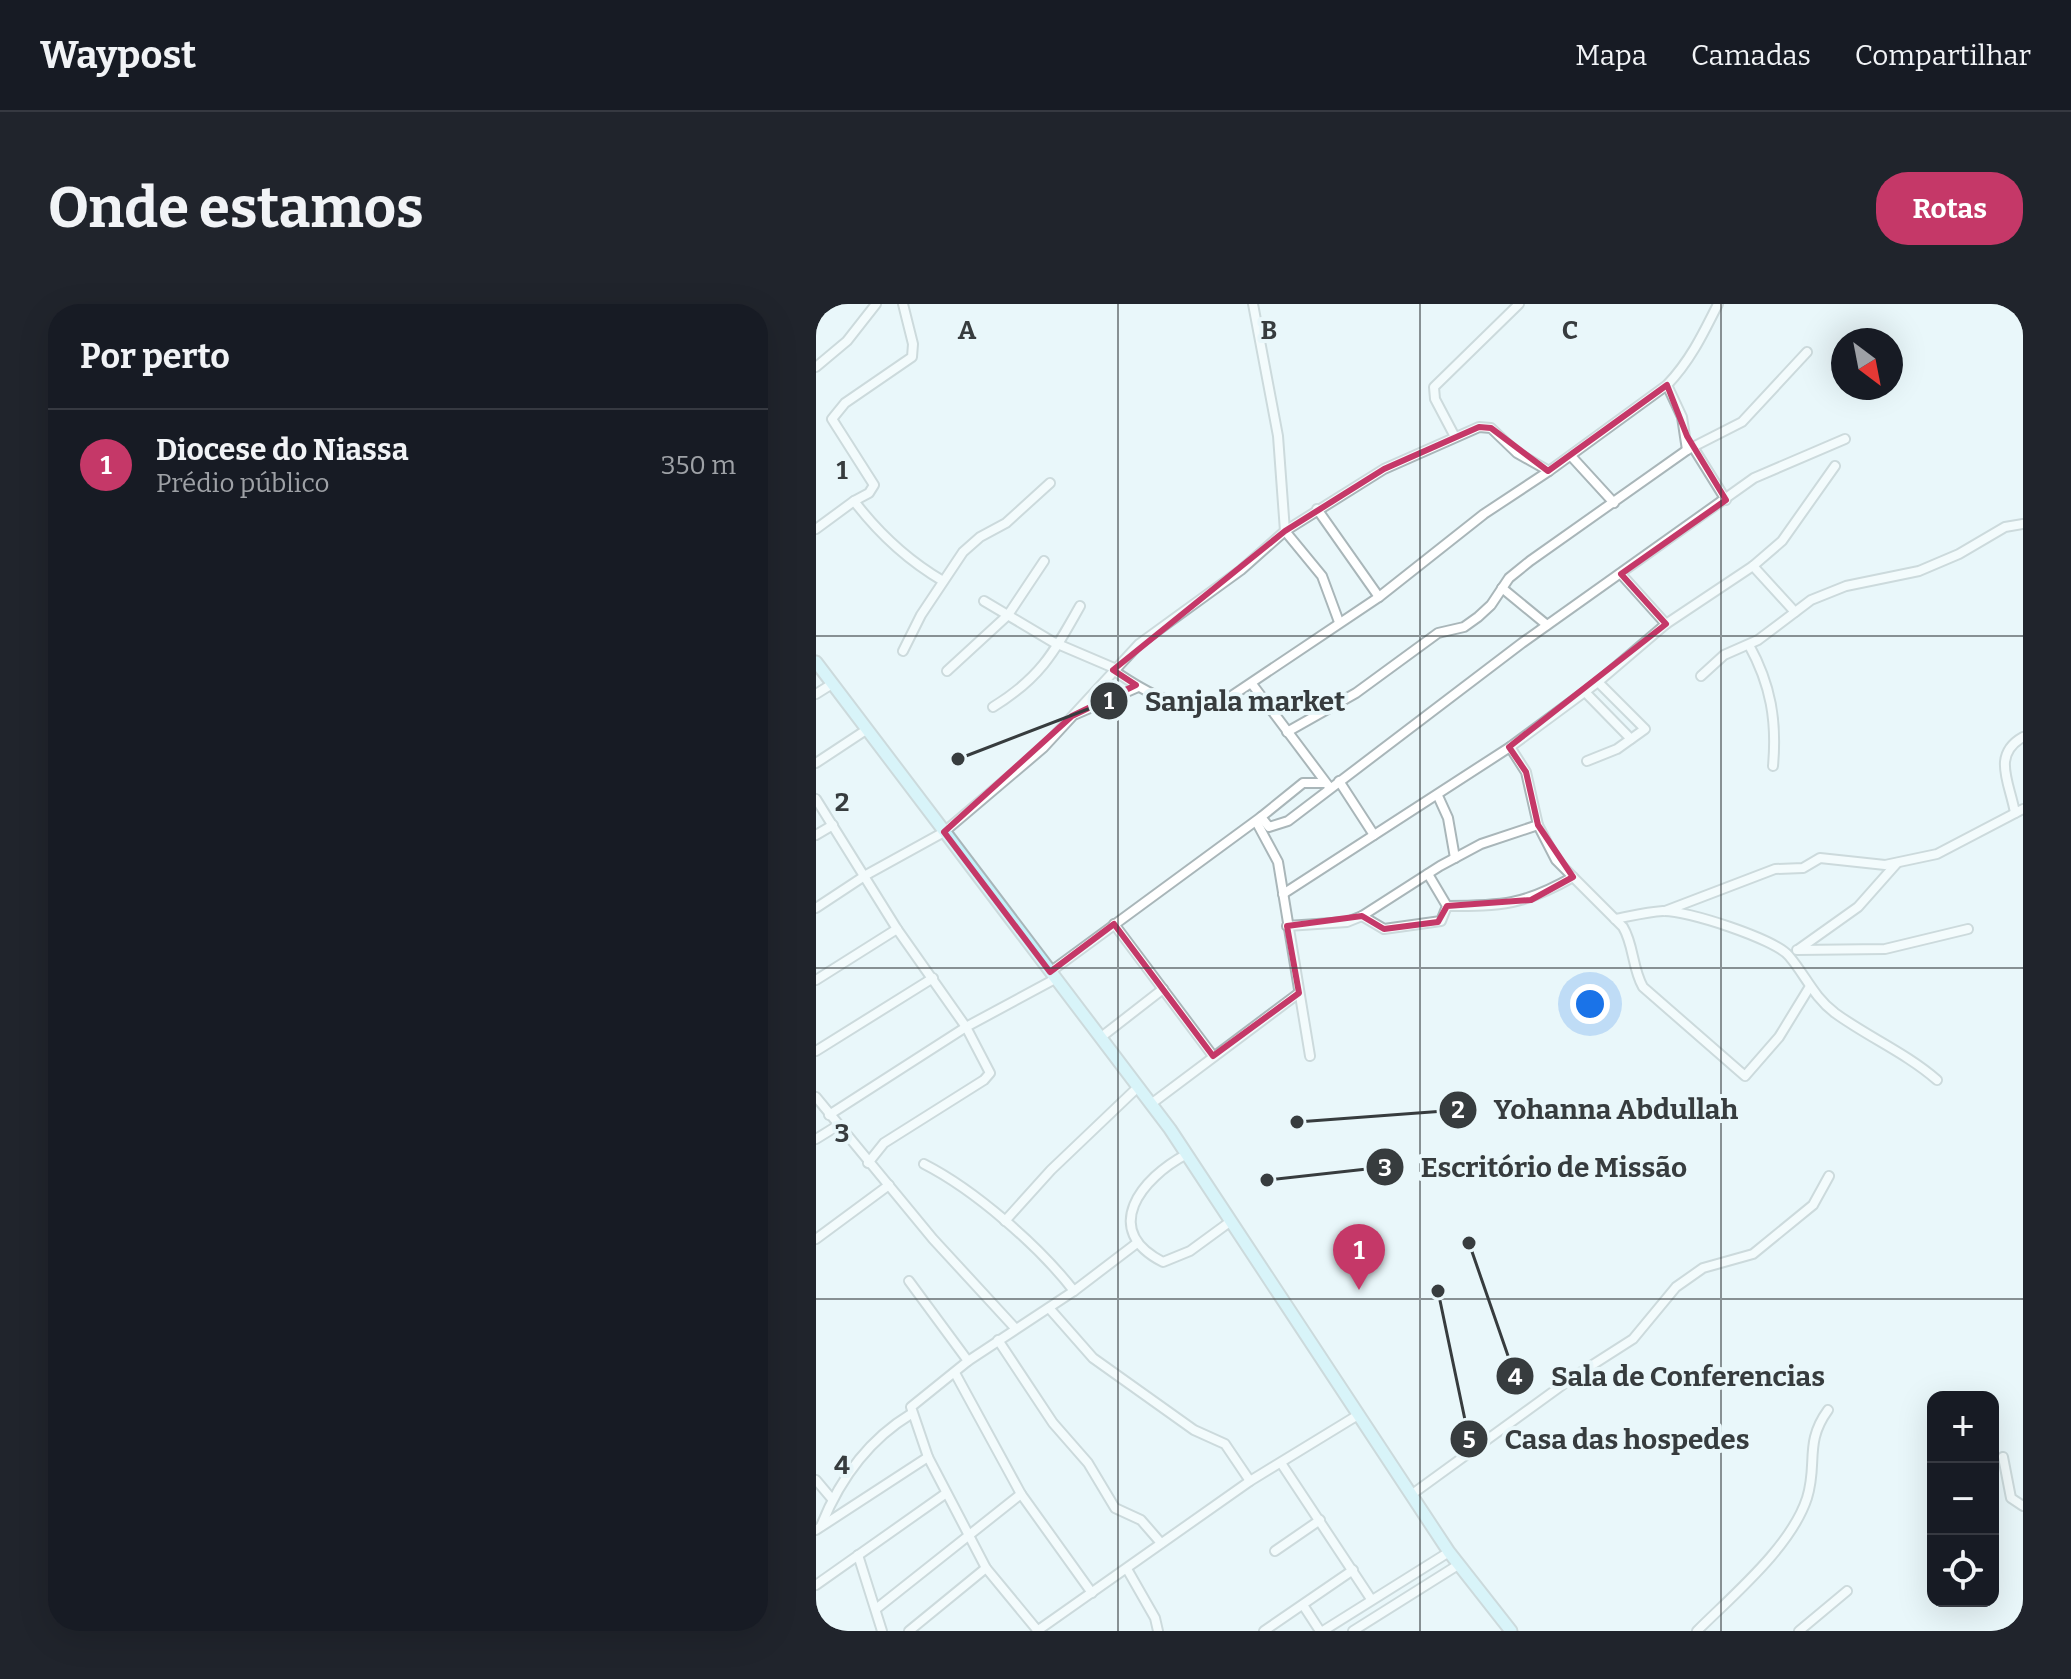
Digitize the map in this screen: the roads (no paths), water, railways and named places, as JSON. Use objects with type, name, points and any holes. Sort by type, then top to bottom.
[{"type":"main road","points":[[816,662],[1187,1154],[1449,1552],[1511,1631]]},
{"type":"street","points":[[816,367],[847,341],[876,304]]},
{"type":"street","points":[[816,529],[869,493],[874,485],[832,419],[845,403],[912,357],[913,344],[903,304]]},
{"type":"street","points":[[1253,304],[1278,436],[1285,531],[1322,576],[1339,622]]},
{"type":"street","points":[[1454,435],[1435,399],[1434,387],[1519,304]]},
{"type":"street","points":[[984,601],[1059,643],[1114,669],[1138,687],[1190,708],[1221,703],[1379,597],[1484,514],[1571,456],[1667,385],[1698,345],[1718,304]]},
{"type":"street","points":[[1287,732],[1356,693],[1428,639],[1464,627],[1491,605],[1502,588],[1530,561],[1690,448],[1742,422],[1807,352]]},
{"type":"street","points":[[1667,385],[1682,417],[1690,448],[1726,500]]},
{"type":"street","points":[[816,908],[866,875],[944,832],[1021,767],[1139,644],[1241,570],[1285,531],[1384,469],[1454,435],[1479,427],[1491,428],[1517,453],[1549,471]]},
{"type":"street","points":[[1259,820],[1269,827],[1281,825],[1328,785],[1339,781],[1547,625],[1754,478],[1845,439]]},
{"type":"street","points":[[1571,456],[1614,503]]},
{"type":"street","points":[[1283,894],[1510,747],[1598,682],[1666,624],[1753,566],[1782,541],[1835,466]]},
{"type":"street","points":[[903,651],[963,552],[980,537],[1006,523],[1050,483]]},
{"type":"street","points":[[854,501],[875,529],[902,554],[943,581]]},
{"type":"street","points":[[1317,509],[1379,597]]},
{"type":"street","points":[[1701,676],[1724,655],[1749,645],[1811,600],[1846,586],[1919,571],[1959,554],[2005,527],[2023,524]]},
{"type":"street","points":[[947,671],[1008,615],[1044,561]]},
{"type":"street","points":[[1753,566],[1795,612]]},
{"type":"street","points":[[1621,574],[1666,624]]},
{"type":"street","points":[[1502,588],[1547,625]]},
{"type":"street","points":[[993,707],[1026,687],[1059,643],[1080,606]]},
{"type":"street","points":[[1749,645],[1763,672],[1771,698],[1775,722],[1773,766]]},
{"type":"street","points":[[1587,761],[1617,749],[1645,726],[1598,682]]},
{"type":"street","points":[[816,694],[832,684]]},
{"type":"street","points":[[1252,684],[1328,785]]},
{"type":"street","points":[[1072,716],[1138,687]]},
{"type":"street","points":[[1585,692],[1631,739]]},
{"type":"street","points":[[816,763],[866,730]]},
{"type":"street","points":[[1615,919],[1665,911],[1775,869],[1803,868],[1820,858],[1870,865],[1937,854],[2019,811],[2004,755],[2009,745],[2023,737]]},
{"type":"street","points":[[1510,747],[1533,790],[1538,825],[1556,860],[1628,935],[1636,975],[1643,987],[1745,1076],[1779,1037],[1809,988]]},
{"type":"street","points":[[1339,781],[1374,835]]},
{"type":"street","points":[[829,1115],[1053,975],[1114,924],[1259,820],[1303,783],[1328,785]]},
{"type":"street","points":[[1438,796],[1448,818],[1455,858]]},
{"type":"street","points":[[816,799],[897,929],[966,1027],[990,1073],[984,1080],[884,1143],[868,1163]]},
{"type":"street","points":[[1259,820],[1278,862],[1310,1056]]},
{"type":"street","points":[[816,835],[833,825]]},
{"type":"street","points":[[1287,926],[1347,922],[1362,916],[1455,858],[1506,834],[1538,825]]},
{"type":"street","points":[[1797,950],[1858,907],[1898,862]]},
{"type":"street","points":[[1428,874],[1447,906]]},
{"type":"street","points":[[1447,906],[1488,906],[1531,900],[1573,877]]},
{"type":"street","points":[[1362,916],[1384,929],[1441,921],[1447,906]]},
{"type":"street","points":[[1665,911],[1705,918],[1787,953],[1809,988],[1834,1012],[1917,1063],[1937,1080]]},
{"type":"street","points":[[1114,924],[1213,1056]]},
{"type":"street","points":[[816,980],[897,929]]},
{"type":"street","points":[[1787,953],[1797,950],[1876,950],[1968,929]]},
{"type":"street","points":[[816,1051],[933,978]]},
{"type":"street","points":[[1100,1038],[1163,989]]},
{"type":"street","points":[[1151,1104],[1299,993]]},
{"type":"street","points":[[1005,1221],[1051,1170],[1138,1087]]},
{"type":"street","points":[[816,1097],[868,1163],[1015,1328]]},
{"type":"street","points":[[816,1139],[837,1126]]},
{"type":"street","points":[[1187,1154],[1144,1189],[1133,1204],[1130,1230],[1137,1243],[1163,1262],[1175,1260],[1231,1221]]},
{"type":"street","points":[[924,1164],[948,1176],[1005,1221],[1061,1272],[1074,1291]]},
{"type":"street","points":[[1411,1495],[1572,1378],[1633,1339],[1669,1293],[1683,1282],[1703,1268],[1753,1254],[1813,1205],[1829,1176]]},
{"type":"street","points":[[816,1239],[889,1185]]},
{"type":"street","points":[[818,1528],[832,1499],[879,1438],[911,1414],[915,1401],[1015,1328],[1074,1291],[1137,1243]]},
{"type":"street","points":[[909,1281],[968,1361]]},
{"type":"street","points":[[1049,1308],[1093,1358],[1194,1430],[1225,1444],[1250,1481]]},
{"type":"street","points":[[998,1340],[1053,1423],[1088,1463],[1115,1508],[1124,1515],[1141,1520],[1161,1543]]},
{"type":"street","points":[[955,1373],[1021,1494],[1092,1593]]},
{"type":"street","points":[[1697,1631],[1763,1567],[1794,1523],[1806,1501],[1811,1480],[1810,1451],[1815,1428],[1828,1410]]},
{"type":"street","points":[[911,1414],[945,1494],[971,1535],[986,1568],[1037,1631],[1250,1481],[1358,1415]]},
{"type":"street","points":[[818,1528],[928,1457]]},
{"type":"street","points":[[2003,1457],[2011,1498],[2023,1506]]},
{"type":"street","points":[[1281,1463],[1371,1599]]},
{"type":"street","points":[[816,1480],[832,1499]]},
{"type":"street","points":[[816,1585],[945,1494]]},
{"type":"street","points":[[876,1609],[1021,1494]]},
{"type":"street","points":[[1275,1551],[1320,1520]]},
{"type":"street","points":[[1303,1605],[1321,1631],[1449,1552]]},
{"type":"street","points":[[858,1555],[882,1631]]},
{"type":"street","points":[[1353,1631],[1458,1565]]},
{"type":"street","points":[[909,1631],[986,1568]]},
{"type":"street","points":[[1127,1569],[1155,1618],[1158,1631]]},
{"type":"street","points":[[1264,1631],[1353,1570]]},
{"type":"street","points":[[1799,1631],[1847,1591]]},
{"type":"place","name":"Sanjala market","points":[[958,759]]},
{"type":"place","name":"Yohanna Abdullah","points":[[1297,1122]]},
{"type":"place","name":"Escritório de Missão","points":[[1267,1180]]},
{"type":"place","name":"Sala de Conferencias","points":[[1469,1243]]},
{"type":"place","name":"Diocese do Niassa","points":[[1359,1290]]},
{"type":"place","name":"Casa das hospedes","points":[[1438,1291]]}]
